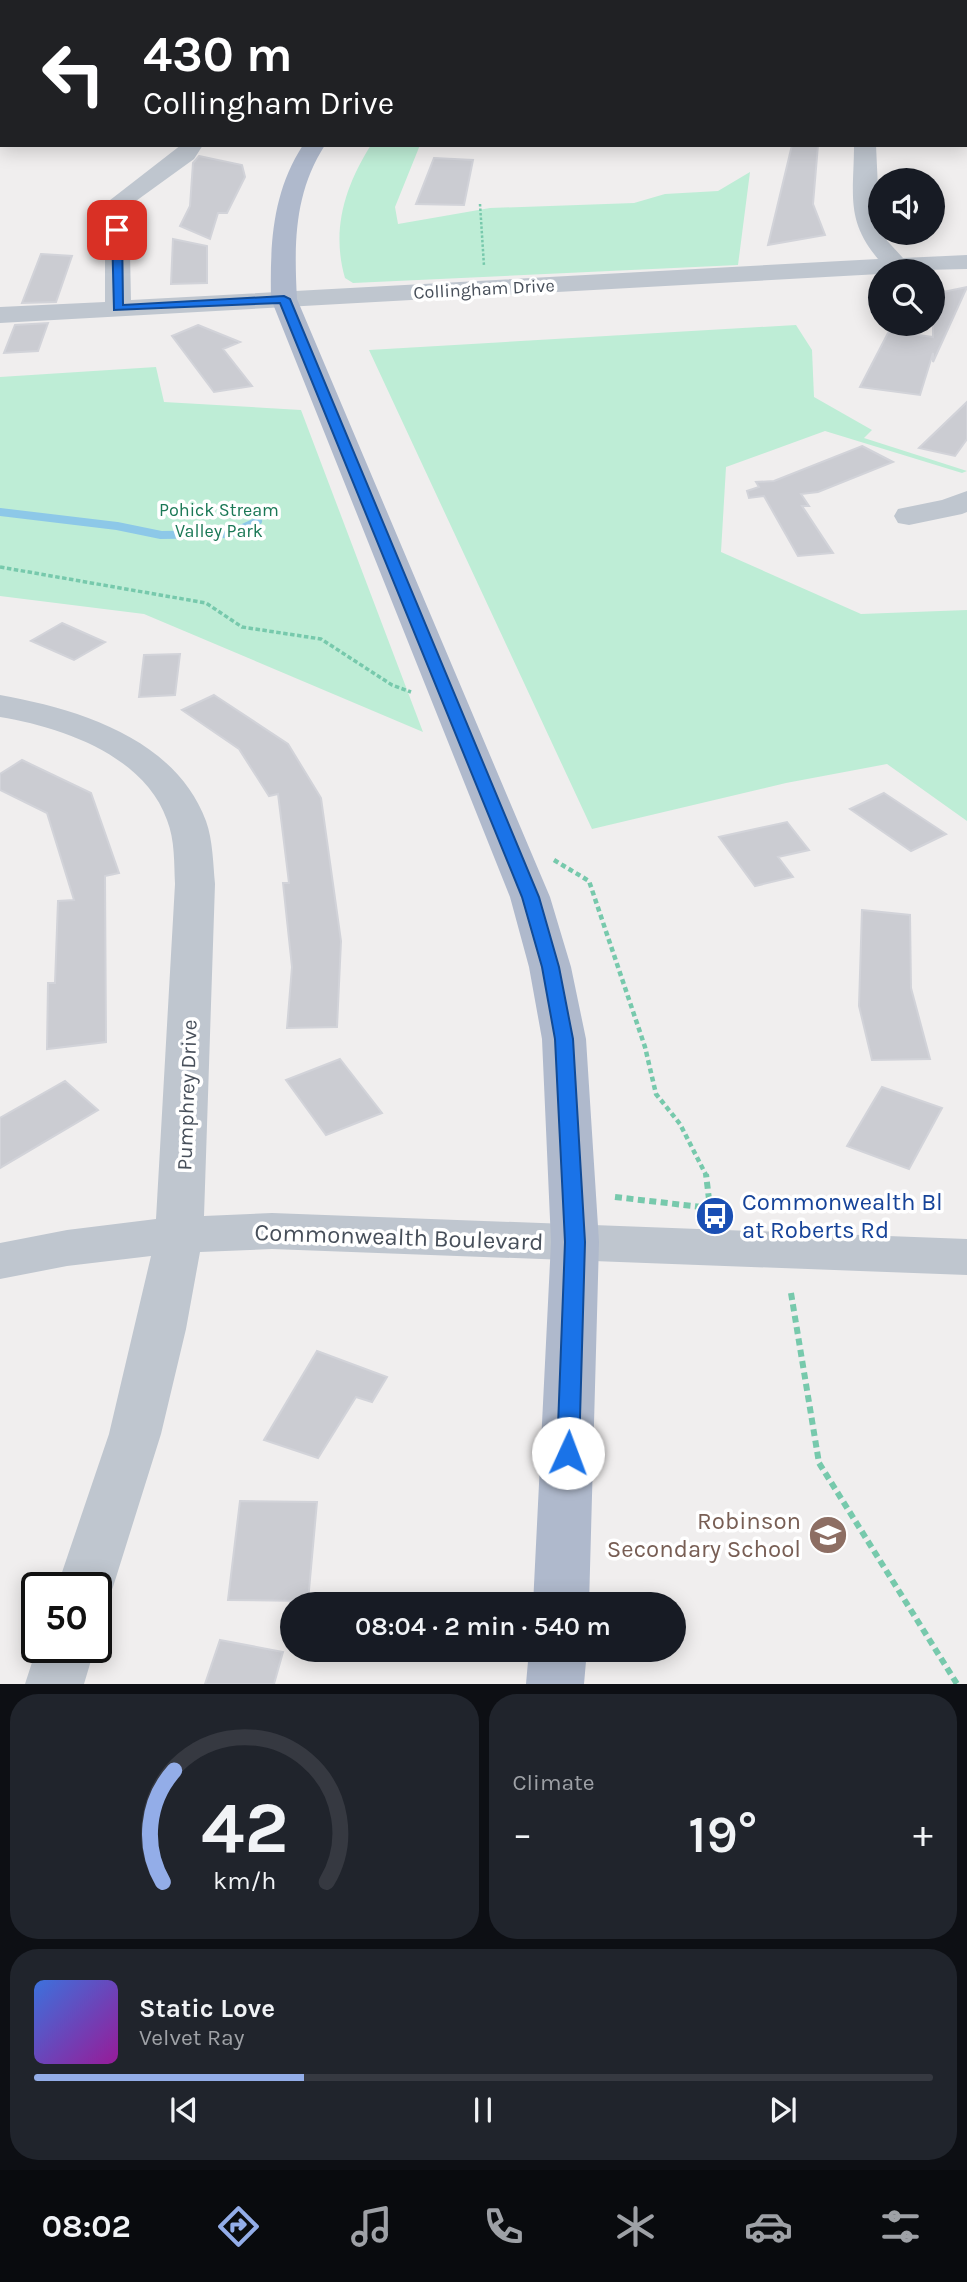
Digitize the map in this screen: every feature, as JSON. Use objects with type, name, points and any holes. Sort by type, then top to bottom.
[{"type":"main road","points":[[313,147],[287,204],[282,250],[284,299],[530,897],[550,967],[564,1039],[575,1242],[562,1592]]},
{"type":"main road","points":[[555,1684],[557,1662]]},
{"type":"street","points":[[118,308],[117,204],[189,147]]},
{"type":"street","points":[[865,147],[866,221],[872,237],[890,259]]},
{"type":"street","name":"Collingham Drive","points":[[945,263],[967,262]]},
{"type":"street","name":"Collingham Drive","points":[[0,315],[868,268]]},
{"type":"street","points":[[909,516],[951,508],[967,500]]},
{"type":"street","name":"Pumphrey Drive","points":[[0,706],[38,713],[114,741],[145,762],[183,811],[192,843],[195,884],[179,1234],[161,1329],[135,1434],[90,1572]]},
{"type":"street","name":"Commonwealth Boulevard","points":[[0,1261],[38,1252],[179,1234],[272,1231],[967,1257]]},
{"type":"street","points":[[54,1684],[61,1663]]},
{"type":"path","points":[[480,204],[486,288]]},
{"type":"path","points":[[0,567],[206,603],[242,627],[321,639],[402,690],[447,695]]},
{"type":"path","points":[[550,857],[589,881],[645,1047],[656,1094],[680,1124],[705,1169],[710,1208],[615,1197]]},
{"type":"path","points":[[791,1293],[819,1463],[957,1684]]},
{"type":"green space","points":[[370,147],[419,147],[395,207],[398,224],[490,208],[634,203],[665,194],[718,191],[750,172],[738,265],[353,283],[345,278],[341,260],[340,226],[348,192]]},
{"type":"green space","points":[[796,325],[812,350],[814,397],[872,430],[864,438],[967,471],[962,473],[825,431],[726,467],[721,552],[861,614],[967,610],[967,821],[887,764],[786,783],[592,829],[369,350]]},
{"type":"green space","name":"Pohick Stream Valley Park","points":[[156,367],[164,402],[301,410],[423,732],[144,614],[0,596],[0,377]]},
{"type":"building","points":[[792,147],[818,147],[813,204],[825,235],[768,245]]},
{"type":"building","points":[[199,156],[242,165],[245,177],[227,213],[218,213],[210,239],[180,226],[190,206],[193,163]]},
{"type":"building","points":[[434,158],[473,160],[464,205],[416,204]]},
{"type":"building","points":[[173,239],[207,246],[207,283],[171,284]]},
{"type":"building","points":[[41,254],[72,256],[56,302],[22,303]]},
{"type":"building","points":[[967,287],[945,336],[945,292]]},
{"type":"building","points":[[48,323],[38,351],[4,353],[15,325]]},
{"type":"building","points":[[198,325],[240,342],[223,349],[252,386],[214,392],[172,336]]},
{"type":"building","points":[[886,336],[945,336],[933,362],[933,353],[920,395],[860,387]]},
{"type":"building","points":[[967,402],[967,439],[955,456],[919,448]]},
{"type":"building","points":[[862,446],[893,462],[818,492],[801,494],[809,506],[802,506],[833,553],[798,556],[764,496],[749,498],[747,491],[759,487],[756,482],[774,481]]},
{"type":"building","points":[[62,623],[105,642],[74,660],[31,641]]},
{"type":"building","points":[[180,654],[175,695],[139,697],[144,655]]},
{"type":"building","points":[[214,695],[288,744],[321,798],[341,941],[337,1027],[287,1028],[292,967],[283,883],[289,883],[278,794],[269,796],[239,749],[182,710]]},
{"type":"building","points":[[22,760],[91,793],[119,873],[105,876],[106,1042],[47,1049],[48,983],[55,983],[58,901],[74,900],[47,813],[0,790],[0,774]]},
{"type":"building","points":[[884,793],[946,834],[911,851],[850,809]]},
{"type":"building","points":[[787,822],[809,850],[778,857],[793,877],[755,886],[719,837]]},
{"type":"building","points":[[862,910],[910,915],[911,988],[930,1059],[872,1060],[859,1006]]},
{"type":"building","points":[[340,1059],[382,1113],[326,1135],[286,1080]]},
{"type":"building","points":[[65,1081],[98,1110],[0,1168],[0,1118]]},
{"type":"building","points":[[882,1087],[942,1108],[909,1169],[847,1146]]},
{"type":"building","points":[[317,1351],[387,1377],[372,1402],[356,1397],[318,1458],[264,1440]]},
{"type":"building","points":[[240,1501],[317,1502],[309,1592],[280,1592],[280,1601],[228,1600]]},
{"type":"building","points":[[220,1640],[280,1651],[274,1684],[205,1684]]},
{"type":"waterway","points":[[0,512],[117,526],[161,535],[230,534],[258,521]]},
{"type":"place","name":"Commonwealth Bl at Roberts Rd","points":[[715,1216]]},
{"type":"place","name":"Robinson Secondary School","points":[[828,1535]]},
{"type":"route","points":[[117,230],[118,308],[284,299],[530,897],[550,967],[564,1039],[575,1242],[568,1453]]}]
